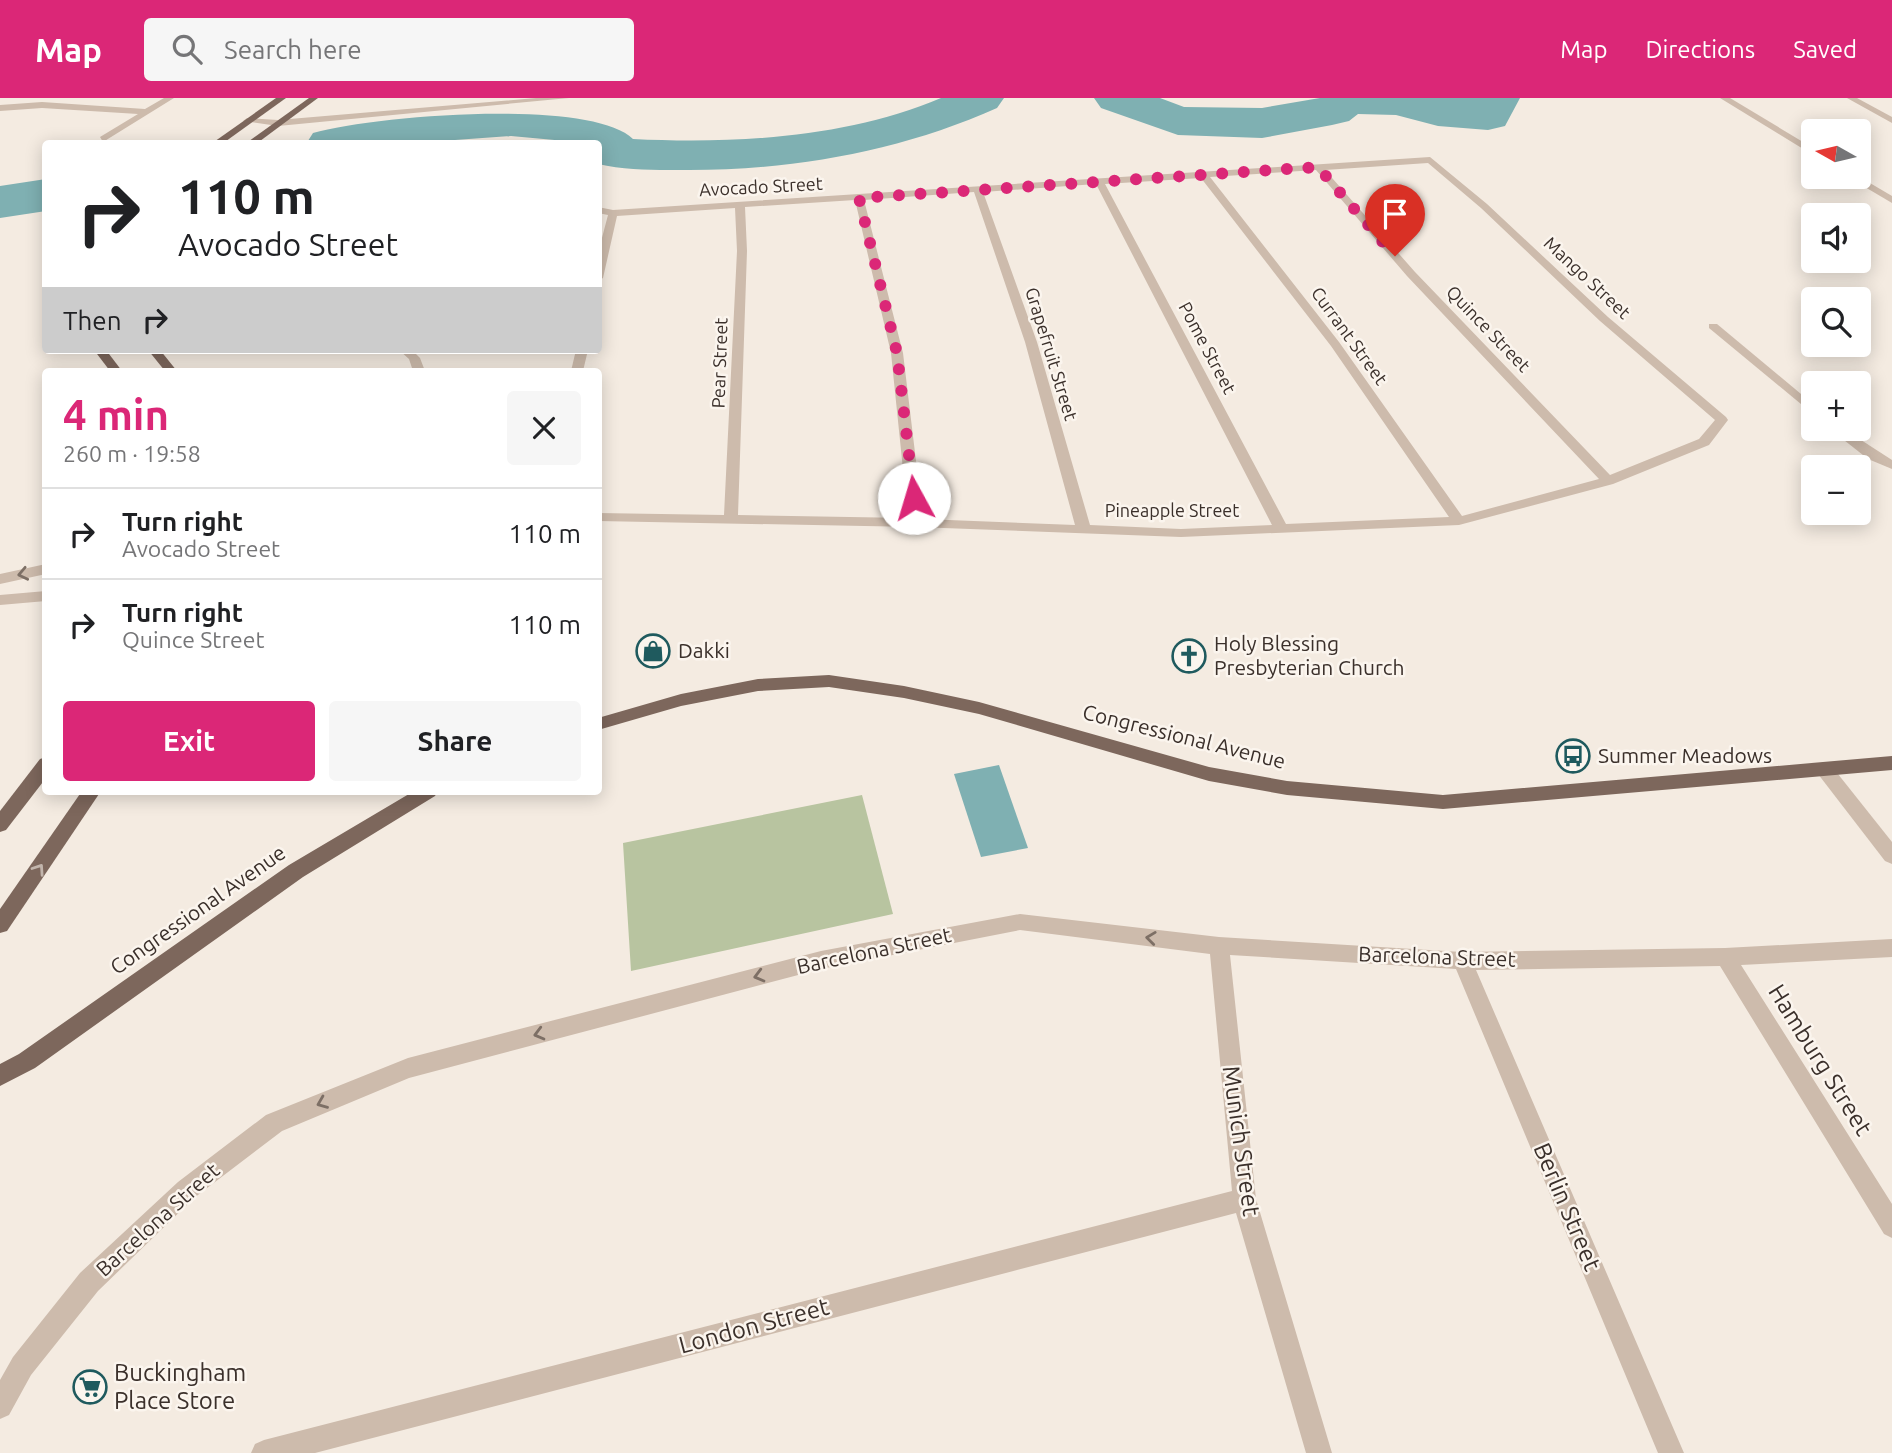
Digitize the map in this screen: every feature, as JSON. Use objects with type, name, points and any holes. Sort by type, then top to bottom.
[{"type":"main road","points":[[221,140],[282,98]]},
{"type":"main road","points":[[255,140],[314,98]]},
{"type":"main road","points":[[103,354],[114,368]]},
{"type":"main road","points":[[158,354],[169,368]]},
{"type":"main road","name":"Congressional Avenue","points":[[602,722],[681,700],[758,685],[829,681],[904,692],[979,708],[1209,774],[1287,788],[1443,802],[1892,763]]},
{"type":"main road","points":[[0,825],[42,769]]},
{"type":"main road","points":[[0,925],[89,795]]},
{"type":"main road","name":"Congressional Avenue","points":[[0,1076],[27,1061],[296,870],[422,795]]},
{"type":"street","points":[[103,139],[170,98]]},
{"type":"street","points":[[247,121],[278,123],[565,98]]},
{"type":"street","points":[[1724,98],[1801,145]]},
{"type":"street","points":[[1851,98],[1892,120]]},
{"type":"street","points":[[0,108],[42,105],[145,112]]},
{"type":"street","name":"Avocado Street","points":[[602,211],[613,213],[740,206],[1430,160]]},
{"type":"street","name":"Mango Street","points":[[1430,160],[1484,206],[1604,319],[1722,420]]},
{"type":"street","name":"Quince Street","points":[[1318,167],[1411,274],[1608,481]]},
{"type":"street","name":"Currant Street","points":[[1204,175],[1335,344],[1459,522]]},
{"type":"street","name":"Pome Street","points":[[1100,183],[1282,530]]},
{"type":"street","points":[[1871,188],[1892,200]]},
{"type":"street","name":"Grapefruit Street","points":[[978,191],[1031,342],[1084,530]]},
{"type":"street","points":[[859,198],[897,353],[916,523]]},
{"type":"street","name":"Pear Street","points":[[732,521],[742,251],[740,206]]},
{"type":"street","points":[[602,261],[613,213]]},
{"type":"street","points":[[1713,326],[1801,400]]},
{"type":"street","name":"Pineapple Street","points":[[602,517],[916,523],[1181,533],[1459,522],[1608,481],[1704,442],[1722,420]]},
{"type":"street","points":[[1852,441],[1873,456],[1892,465]]},
{"type":"street","points":[[0,579],[42,570]]},
{"type":"street","points":[[0,600],[42,596]]},
{"type":"street","points":[[1824,769],[1892,856]]},
{"type":"street","name":"Barcelona Street","points":[[0,1406],[22,1366],[89,1282],[186,1190],[274,1123],[408,1068],[821,960],[1020,922],[1219,946],[1462,961],[1725,957],[1892,948]]},
{"type":"street","name":"Munich Street","points":[[1219,946],[1244,1199],[1319,1453]]},
{"type":"street","name":"Hamburg Street","points":[[1725,957],[1892,1226]]},
{"type":"street","name":"Berlin Street","points":[[1462,961],[1671,1453]]},
{"type":"street","name":"London Street","points":[[264,1453],[1244,1199]]},
{"type":"green space","points":[[862,795],[893,914],[631,971],[623,843]]},
{"type":"water","points":[[999,765],[1028,848],[981,857],[954,774]]},
{"type":"waterway","points":[[344,140],[387,130],[511,121],[582,127],[604,135],[616,153],[704,155],[752,152],[802,147],[899,129],[943,115],[981,98]]},
{"type":"waterway","points":[[1117,98],[1178,121],[1262,123],[1332,111],[1348,100],[1398,101],[1438,112],[1488,116],[1497,98]]},
{"type":"waterway","points":[[0,202],[42,196]]},
{"type":"place","name":"Dakki","points":[[653,651]]},
{"type":"place","name":"Holy Blessing Presbyterian Church","points":[[1189,656]]},
{"type":"place","name":"Summer Meadows","points":[[1573,756]]},
{"type":"place","name":"Buckingham Place Store","points":[[90,1387]]},
{"type":"route","points":[[914,498],[897,353],[859,198],[1318,167],[1395,256]]}]
